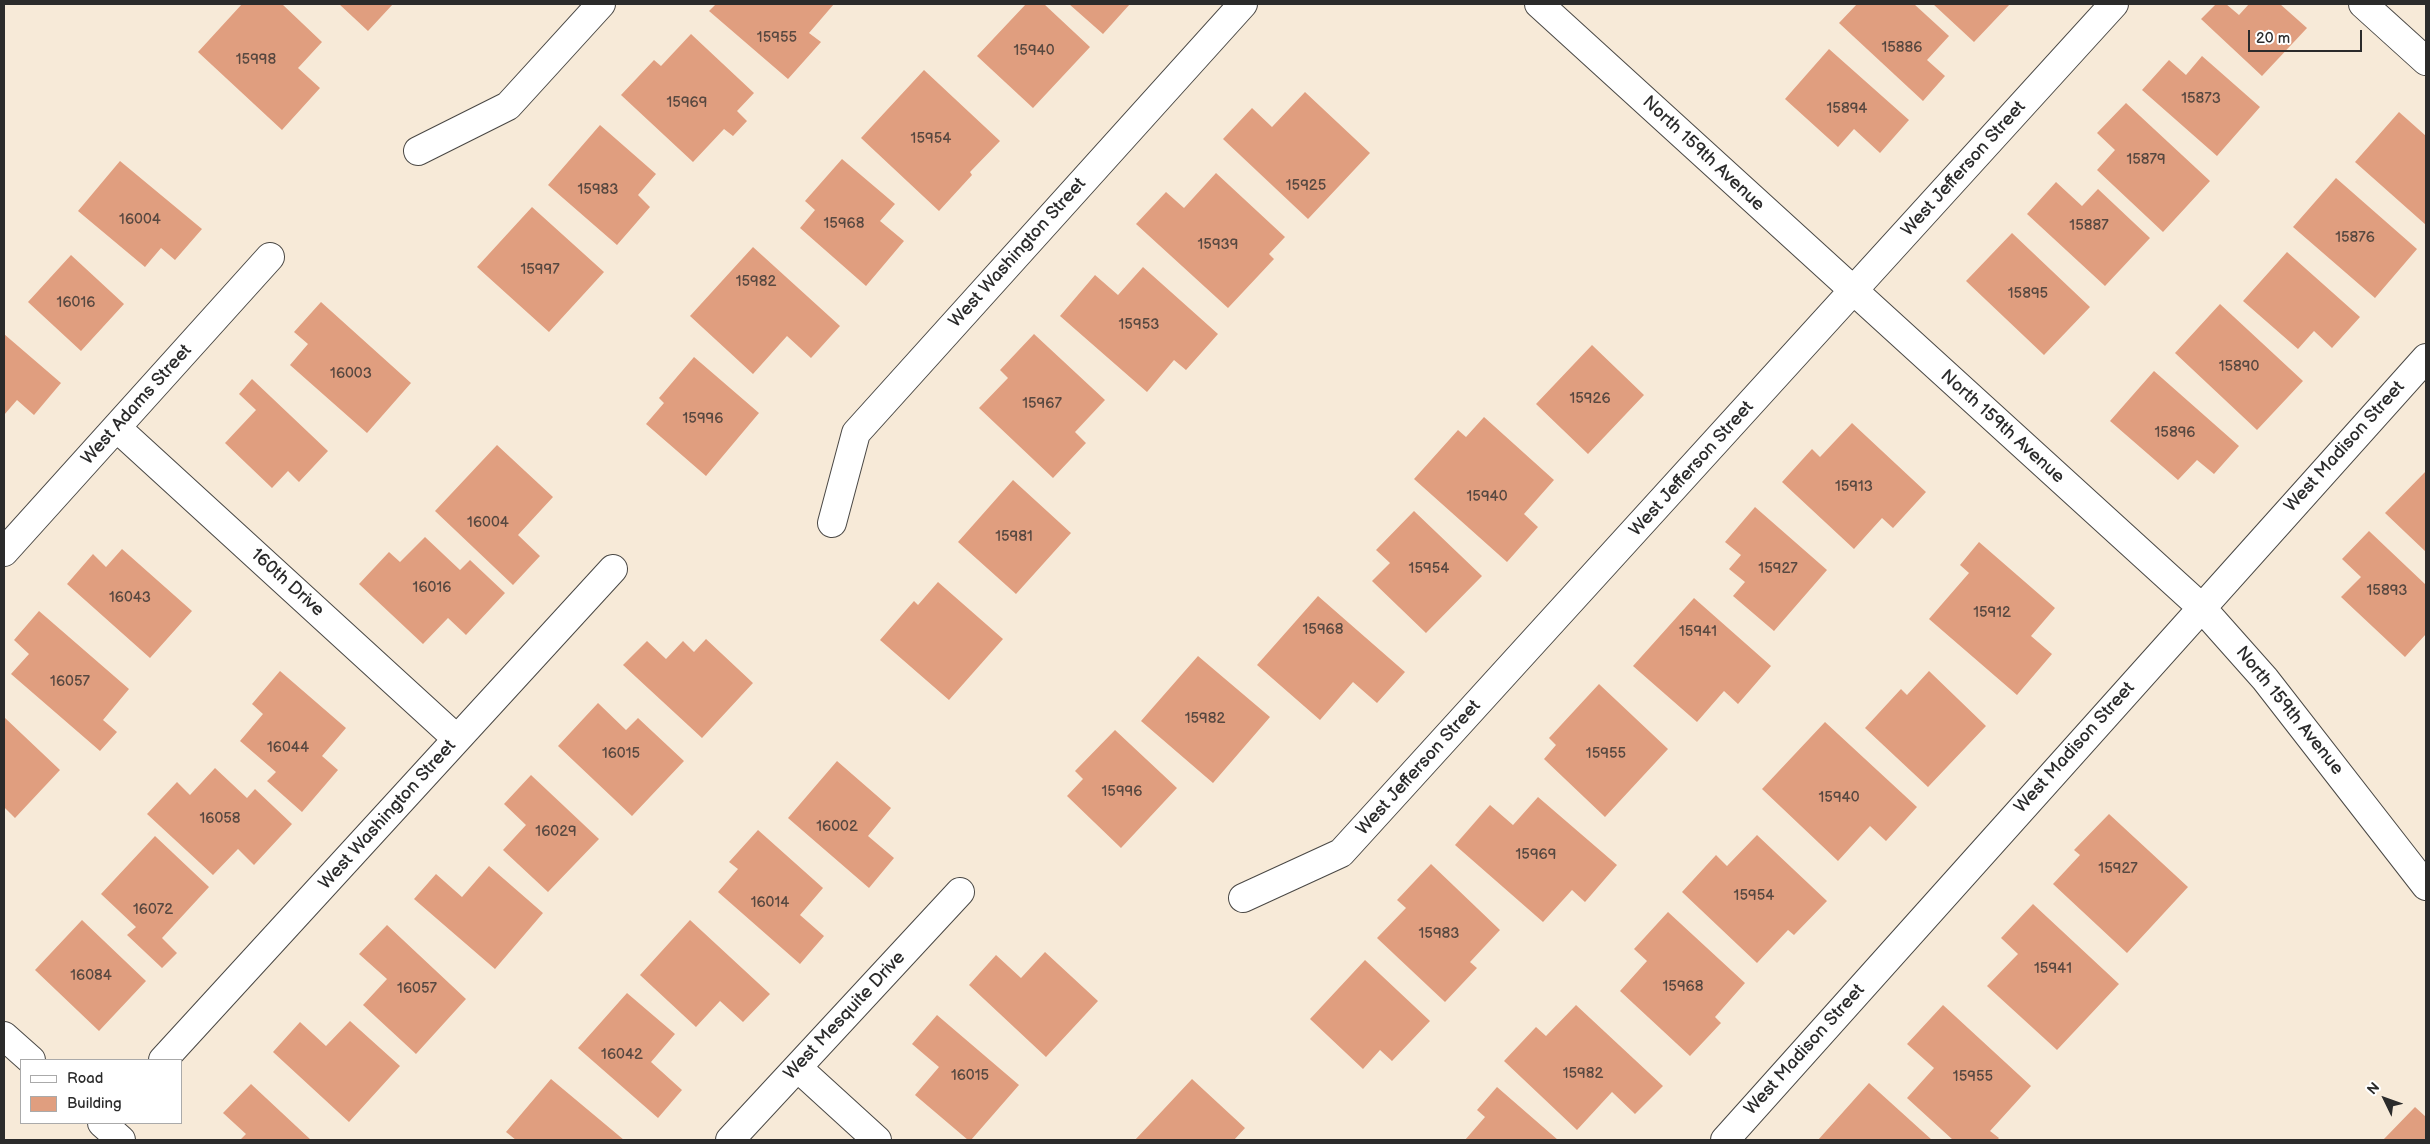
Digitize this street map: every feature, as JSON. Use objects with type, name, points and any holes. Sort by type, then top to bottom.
[{"type":"street","points":[[418,151],[508,106],[601,4]]},
{"type":"street","name":"West Washington Street","points":[[832,523],[856,433],[1243,4]]},
{"type":"street","name":"North 159th Avenue","points":[[1539,4],[2201,607],[2265,679],[2426,886]]},
{"type":"street","name":"West Jefferson Street","points":[[1243,898],[1341,853],[2114,4]]},
{"type":"street","points":[[2363,4],[2426,61]]},
{"type":"street","name":"West Adams Street","points":[[4,552],[270,257]]},
{"type":"street","name":"West Madison Street","points":[[1725,1140],[2426,358]]},
{"type":"street","name":"160th Drive","points":[[117,428],[457,739]]},
{"type":"street","name":"West Washington Street","points":[[164,1059],[613,569]]},
{"type":"street","name":"West Mesquite Drive","points":[[730,1140],[960,892]]},
{"type":"street","points":[[4,1036],[31,1059]]},
{"type":"street","points":[[798,1068],[877,1140]]},
{"type":"building","points":[[242,4],[282,4],[322,42],[298,68],[320,88],[282,130],[198,52]]},
{"type":"building","points":[[339,4],[393,4],[368,31]]},
{"type":"building","points":[[716,4],[834,4],[809,33],[821,42],[788,79],[709,11]]},
{"type":"building","points":[[1026,4],[1044,4],[1090,47],[1033,108],[977,56]]},
{"type":"building","points":[[1069,4],[1130,4],[1103,34]]},
{"type":"building","points":[[1857,4],[1914,4],[1949,36],[1927,60],[1945,76],[1923,101],[1839,23]]},
{"type":"building","points":[[1933,4],[2010,4],[1974,42]]},
{"type":"building","points":[[2216,4],[2226,4],[2239,15],[2249,4],[2280,4],[2307,28],[2262,76],[2201,19]]},
{"type":"building","points":[[691,34],[754,93],[737,111],[747,121],[733,136],[724,129],[693,162],[621,95],[654,60],[661,66]]},
{"type":"building","points":[[1829,49],[1909,120],[1880,153],[1854,129],[1838,147],[1785,99]]},
{"type":"building","points":[[2202,56],[2260,107],[2217,156],[2142,90],[2169,60],[2186,75]]},
{"type":"building","points":[[924,70],[1000,141],[970,172],[972,175],[939,211],[861,138]]},
{"type":"building","points":[[1305,92],[1370,153],[1308,219],[1223,139],[1252,108],[1272,127]]},
{"type":"building","points":[[2126,103],[2210,181],[2163,232],[2097,170],[2115,150],[2097,133]]},
{"type":"building","points":[[2399,112],[2426,136],[2426,225],[2355,162]]},
{"type":"building","points":[[600,125],[656,174],[638,195],[650,207],[617,245],[548,185]]},
{"type":"building","points":[[842,159],[895,204],[880,221],[904,241],[866,286],[800,228],[815,210],[805,201]]},
{"type":"building","points":[[120,161],[202,229],[175,260],[161,248],[145,267],[78,211]]},
{"type":"building","points":[[1216,173],[1285,237],[1269,254],[1274,259],[1228,308],[1136,224],[1166,192],[1184,208]]},
{"type":"building","points":[[2336,178],[2417,249],[2375,298],[2293,227]]},
{"type":"building","points":[[2056,182],[2082,206],[2098,189],[2150,238],[2105,286],[2027,214]]},
{"type":"building","points":[[532,207],[604,272],[549,332],[477,267]]},
{"type":"building","points":[[2012,233],[2090,307],[2044,355],[1966,281]]},
{"type":"building","points":[[753,247],[840,326],[811,358],[787,336],[753,374],[690,316]]},
{"type":"building","points":[[2287,252],[2360,317],[2332,348],[2314,331],[2298,349],[2243,301]]},
{"type":"building","points":[[71,255],[124,304],[81,351],[28,302]]},
{"type":"building","points":[[1143,267],[1218,334],[1186,370],[1174,360],[1147,392],[1060,316],[1095,275],[1118,295]]},
{"type":"building","points":[[321,302],[411,383],[367,433],[290,365],[308,344],[294,332]]},
{"type":"building","points":[[2220,304],[2303,381],[2257,430],[2175,353]]},
{"type":"building","points":[[4,334],[61,383],[34,415],[17,400],[4,415]]},
{"type":"building","points":[[1034,334],[1105,400],[1075,432],[1086,443],[1053,478],[979,408],[1008,378],[1000,370]]},
{"type":"building","points":[[1592,345],[1644,395],[1588,454],[1536,404]]},
{"type":"building","points":[[694,357],[759,413],[706,476],[646,424],[664,403],[659,398]]},
{"type":"building","points":[[2154,371],[2239,446],[2214,474],[2197,460],[2178,480],[2110,421]]},
{"type":"building","points":[[252,379],[328,451],[299,482],[288,471],[272,488],[225,443],[256,410],[239,394]]},
{"type":"building","points":[[1484,417],[1554,480],[1524,514],[1538,527],[1507,562],[1414,479],[1458,430],[1466,437]]},
{"type":"building","points":[[1852,423],[1926,492],[1893,528],[1882,518],[1854,549],[1782,482],[1812,449],[1820,457]]},
{"type":"building","points":[[497,445],[553,497],[518,535],[540,556],[513,585],[435,511]]},
{"type":"building","points":[[2426,471],[2426,552],[2385,513]]},
{"type":"building","points":[[1013,480],[1071,533],[1016,594],[958,542]]},
{"type":"building","points":[[1755,507],[1827,570],[1774,631],[1733,596],[1745,582],[1729,569],[1741,555],[1725,542]]},
{"type":"building","points":[[1414,511],[1482,576],[1426,633],[1372,581],[1390,563],[1376,550]]},
{"type":"building","points":[[2369,531],[2426,585],[2426,634],[2405,657],[2341,597],[2361,577],[2342,559]]},
{"type":"building","points":[[425,537],[460,570],[470,560],[505,593],[466,635],[448,618],[423,644],[359,584],[389,552],[400,562]]},
{"type":"building","points":[[1979,542],[2055,608],[2031,636],[2052,654],[2017,695],[1929,619],[1969,573],[1960,565]]},
{"type":"building","points":[[122,549],[192,611],[150,658],[67,584],[93,554],[106,567]]},
{"type":"building","points":[[938,582],[1003,639],[949,700],[880,640],[914,601],[918,605]]},
{"type":"building","points":[[1318,596],[1405,672],[1377,703],[1353,682],[1320,720],[1257,665]]},
{"type":"building","points":[[1694,598],[1771,666],[1738,704],[1724,691],[1697,722],[1633,666]]},
{"type":"building","points":[[39,611],[129,689],[103,720],[117,732],[100,751],[11,674],[29,654],[14,640]]},
{"type":"building","points":[[706,639],[753,683],[702,738],[623,665],[647,641],[666,659],[683,641],[694,652]]},
{"type":"building","points":[[1198,656],[1270,717],[1213,783],[1141,721]]},
{"type":"building","points":[[280,671],[346,728],[322,756],[338,770],[302,812],[267,781],[276,772],[240,741],[263,714],[252,704]]},
{"type":"building","points":[[1929,671],[1986,726],[1928,787],[1865,728],[1901,689],[1907,695]]},
{"type":"building","points":[[1599,684],[1668,749],[1605,817],[1544,759],[1556,745],[1549,738]]},
{"type":"building","points":[[598,703],[626,730],[638,718],[684,761],[632,816],[558,746]]},
{"type":"building","points":[[4,717],[60,770],[15,818],[4,807]]},
{"type":"building","points":[[1825,722],[1917,807],[1886,841],[1870,826],[1838,861],[1762,789]]},
{"type":"building","points":[[1115,730],[1177,788],[1121,848],[1067,796],[1083,779],[1075,771]]},
{"type":"building","points":[[837,761],[891,808],[868,836],[894,858],[869,888],[788,818]]},
{"type":"building","points":[[215,768],[247,798],[255,789],[292,824],[254,865],[238,849],[213,875],[147,814],[177,782],[190,795]]},
{"type":"building","points":[[531,775],[599,839],[548,892],[503,850],[526,825],[504,804]]},
{"type":"building","points":[[1538,797],[1617,865],[1585,902],[1572,890],[1543,922],[1455,845],[1490,805],[1513,825]]},
{"type":"building","points":[[2109,814],[2188,887],[2127,953],[2053,884],[2080,855],[2074,850]]},
{"type":"building","points":[[758,830],[823,888],[800,915],[824,936],[800,964],[718,892],[738,869],[729,862]]},
{"type":"building","points":[[1757,835],[1827,901],[1794,935],[1788,930],[1757,963],[1682,892],[1716,855],[1727,866]]},
{"type":"building","points":[[155,836],[209,887],[162,938],[177,953],[162,968],[127,935],[136,927],[101,894]]},
{"type":"building","points":[[1431,864],[1500,930],[1470,962],[1477,968],[1445,1002],[1377,938],[1406,908],[1397,900]]},
{"type":"building","points":[[489,866],[543,913],[495,969],[414,899],[436,874],[462,897]]},
{"type":"building","points":[[2033,904],[2119,984],[2057,1050],[1987,986],[2018,954],[2001,938]]},
{"type":"building","points":[[1668,912],[1745,983],[1715,1017],[1721,1023],[1690,1056],[1620,991],[1647,961],[1634,949]]},
{"type":"building","points":[[82,920],[146,981],[99,1031],[35,970]]},
{"type":"building","points":[[690,920],[770,994],[743,1022],[720,1001],[696,1027],[640,975]]},
{"type":"building","points":[[387,925],[466,999],[416,1054],[363,1005],[387,979],[359,954]]},
{"type":"building","points":[[1045,952],[1098,1001],[1046,1057],[969,985],[996,955],[1021,978]]},
{"type":"building","points":[[1365,960],[1430,1021],[1392,1061],[1380,1050],[1363,1069],[1310,1019]]},
{"type":"building","points":[[627,993],[675,1034],[651,1062],[682,1090],[658,1118],[578,1048]]},
{"type":"building","points":[[1576,1005],[1663,1086],[1635,1114],[1612,1092],[1577,1130],[1504,1061],[1536,1027],[1546,1036]]},
{"type":"building","points":[[1943,1005],[2031,1086],[1990,1131],[1999,1138],[1997,1140],[1953,1140],[1907,1098],[1934,1068],[1907,1044]]},
{"type":"building","points":[[937,1015],[1019,1085],[971,1140],[968,1140],[915,1095],[939,1067],[912,1044]]},
{"type":"building","points":[[350,1021],[400,1066],[349,1122],[273,1052],[300,1022],[326,1046]]},
{"type":"building","points":[[551,1079],[624,1140],[516,1140],[506,1132]]},
{"type":"building","points":[[1192,1079],[1245,1128],[1234,1140],[1135,1140]]},
{"type":"building","points":[[1869,1083],[1932,1140],[1818,1140]]},
{"type":"building","points":[[251,1084],[311,1140],[240,1140],[246,1134],[223,1113]]},
{"type":"building","points":[[1497,1087],[1558,1140],[1465,1140],[1485,1117],[1477,1110]]},
{"type":"building","points":[[2415,1107],[2426,1117],[2426,1140],[2383,1140]]}]
